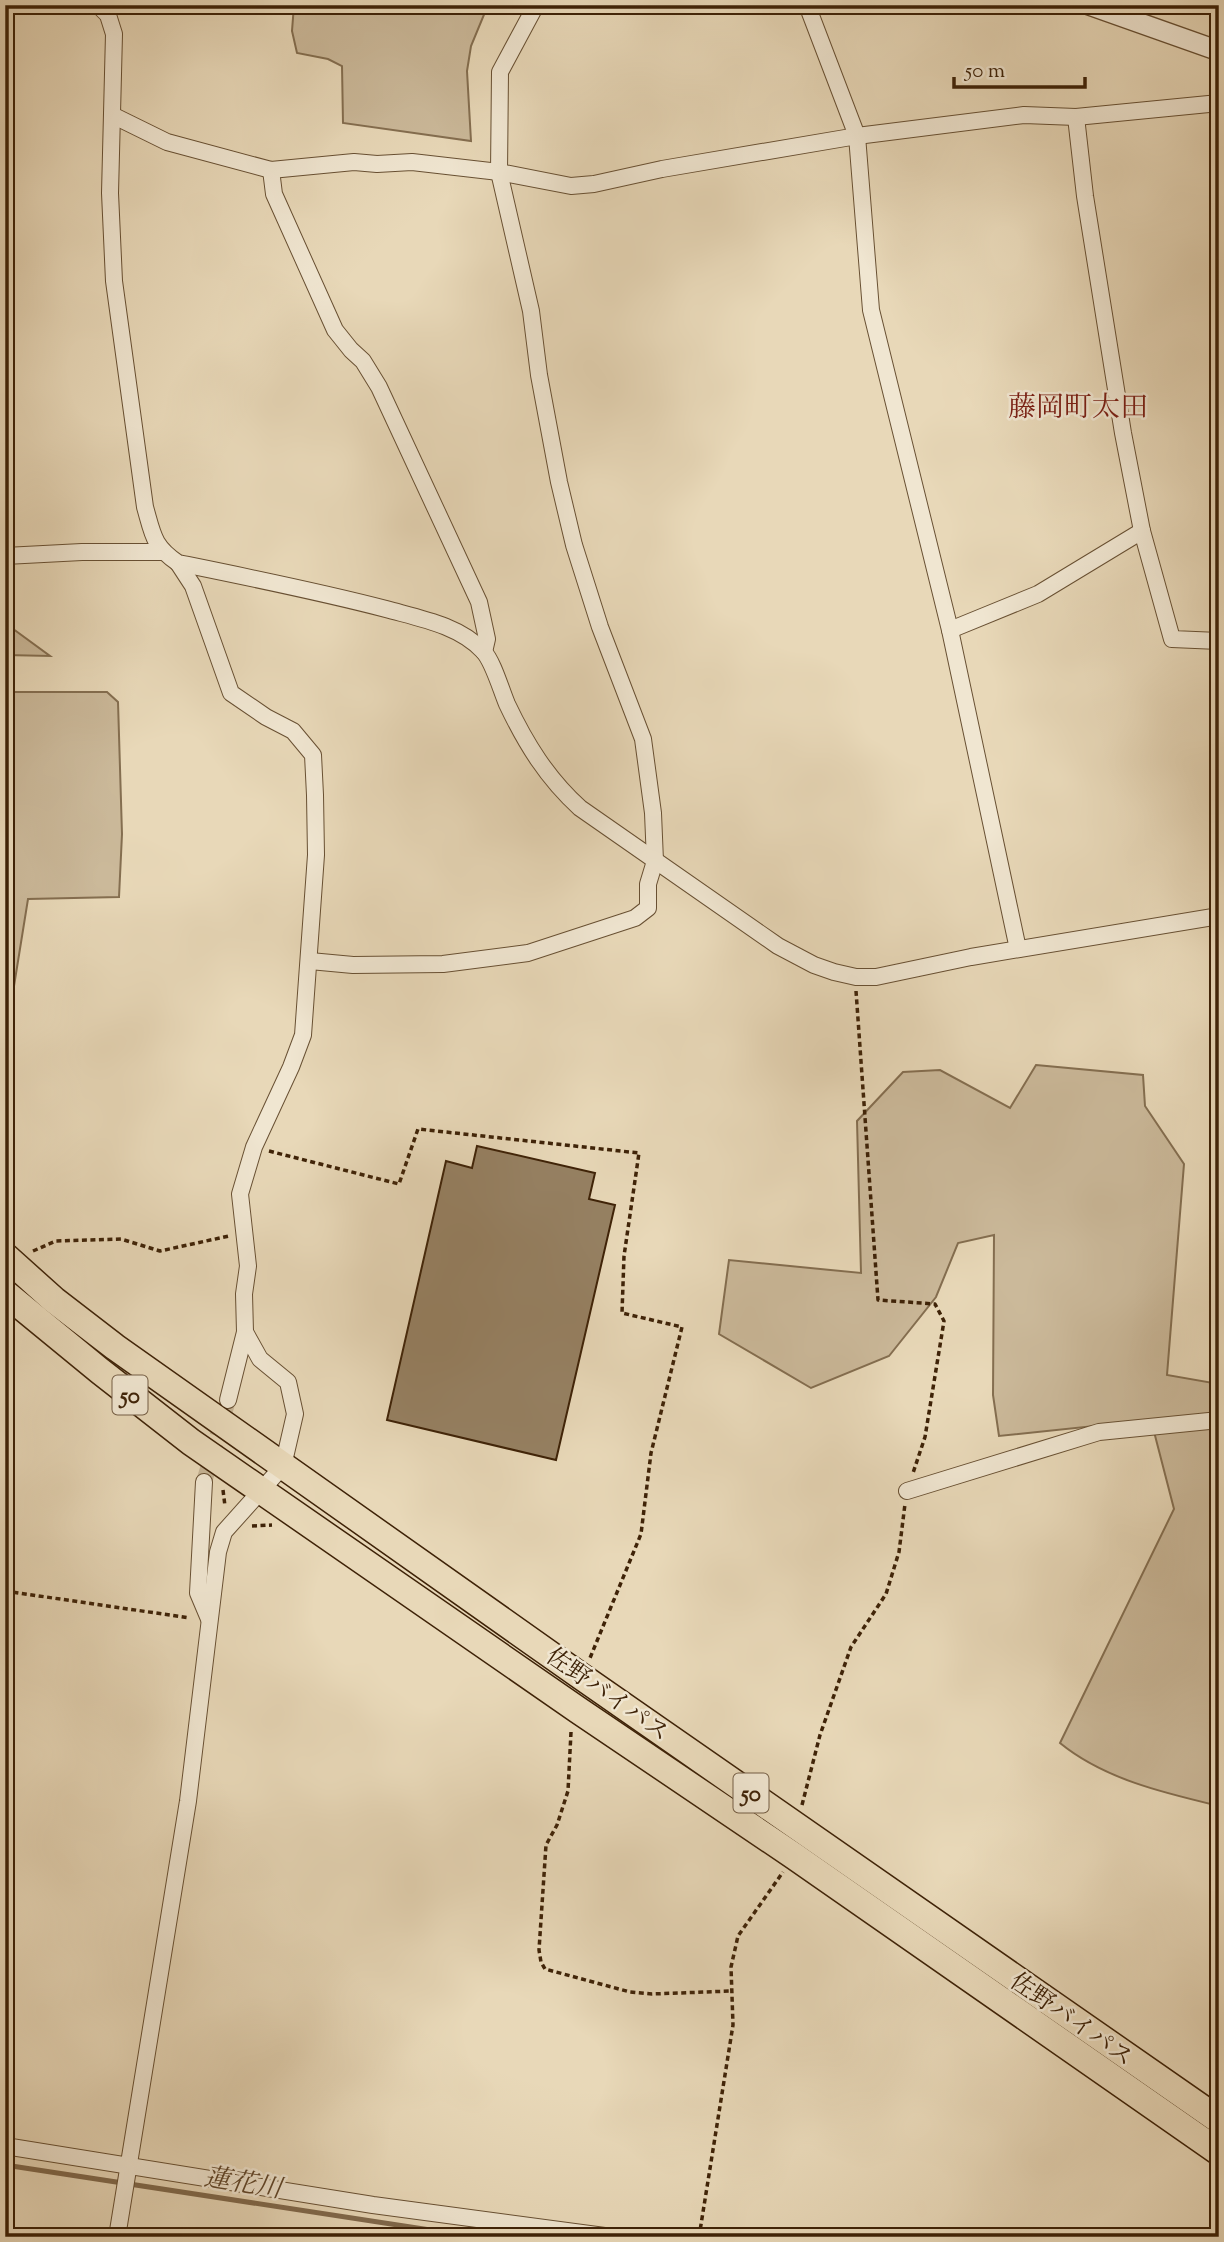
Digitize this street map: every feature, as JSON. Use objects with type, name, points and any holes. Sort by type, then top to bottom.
[{"type":"highway","name":"佐野バイパス","points":[[9,1259],[54,1300],[105,1339],[283,1466],[1219,2120]]},
{"type":"highway","name":"佐野バイパス","points":[[5,1293],[191,1442],[1219,2152]]},
{"type":"street","points":[[98,5],[108,15],[114,34],[110,193],[118,312],[145,508],[161,552]]},
{"type":"street","points":[[310,961],[352,965],[443,964],[528,953],[635,918],[648,908],[648,884],[655,861],[653,813],[643,739],[600,627],[574,545],[539,375],[531,312],[499,172],[500,72],[536,5]]},
{"type":"street","points":[[807,5],[857,136],[871,310],[950,630],[1018,949]]},
{"type":"street","points":[[1089,5],[1219,51]]},
{"type":"street","points":[[112,115],[167,142],[271,170],[354,162],[412,162],[499,172],[571,186],[857,136],[1024,115],[1076,117],[1219,103]]},
{"type":"street","points":[[1076,117],[1100,299],[1142,531],[1172,639],[1219,641]]},
{"type":"street","points":[[271,170],[274,194],[331,320],[379,387],[479,602],[487,639],[484,652]]},
{"type":"street","points":[[950,630],[1038,594],[1142,531]]},
{"type":"street","points":[[5,556],[161,552],[178,563],[344,598],[444,626],[484,652],[520,732],[557,787],[580,808],[778,946],[834,972],[856,977],[876,977],[971,957],[1219,916]]},
{"type":"street","points":[[178,563],[193,586],[231,693],[266,717],[293,731],[313,755],[316,855],[303,1035],[254,1147],[240,1194],[248,1266],[244,1294],[245,1332],[228,1400]]},
{"type":"street","points":[[117,2237],[188,1801],[218,1552],[224,1532],[283,1466],[295,1414],[288,1382],[260,1359],[245,1332]]},
{"type":"street","points":[[907,1491],[1099,1432],[1219,1420]]},
{"type":"street","points":[[204,1482],[198,1594],[210,1621]]},
{"type":"street","points":[[5,2146],[127,2168],[373,2205],[612,2237]]},
{"type":"path","points":[[793,1822],[803,1803],[820,1735],[851,1647],[886,1594],[900,1552],[907,1491],[925,1437],[944,1321],[935,1304],[878,1300],[856,977]]},
{"type":"path","points":[[254,1147],[399,1184],[418,1129],[639,1153],[624,1256],[622,1313],[682,1327],[651,1453],[641,1534],[582,1676]]},
{"type":"path","points":[[9,1259],[56,1241],[121,1239],[160,1251],[244,1233]]},
{"type":"path","points":[[5,1591],[210,1621]]},
{"type":"path","points":[[579,1710],[572,1725],[568,1791],[557,1825],[546,1845],[539,1950],[541,1962],[545,1969],[630,1992],[652,1994],[732,1991]]},
{"type":"path","points":[[699,2237],[733,2025],[730,1967],[738,1936],[794,1856]]},
{"type":"shaded area","points":[[294,5],[488,5],[471,46],[467,71],[471,141],[343,123],[342,66],[328,59],[297,53],[292,31]]},
{"type":"shaded area","points":[[5,623],[50,656],[5,655]]},
{"type":"shaded area","points":[[5,692],[107,692],[118,702],[122,834],[119,897],[28,899],[5,1042]]},
{"type":"shaded area","points":[[1036,1065],[1143,1075],[1145,1106],[1184,1164],[1167,1375],[1219,1384],[1219,1806],[1135,1783],[1077,1756],[1060,1743],[1174,1509],[1151,1420],[999,1436],[993,1395],[994,1235],[958,1243],[936,1297],[889,1356],[811,1388],[719,1334],[729,1260],[861,1273],[857,1121],[903,1072],[940,1070],[1010,1108]]},
{"type":"building","points":[[477,1146],[595,1173],[589,1199],[615,1205],[556,1460],[387,1420],[446,1161],[472,1168]]},
{"type":"waterway","name":"蓮花川","points":[[5,2165],[476,2237]]},
{"type":"tunnel","points":[[204,1482],[228,1400]]},
{"type":"district","name":"藤岡町太田","points":[[1078,406]]}]
